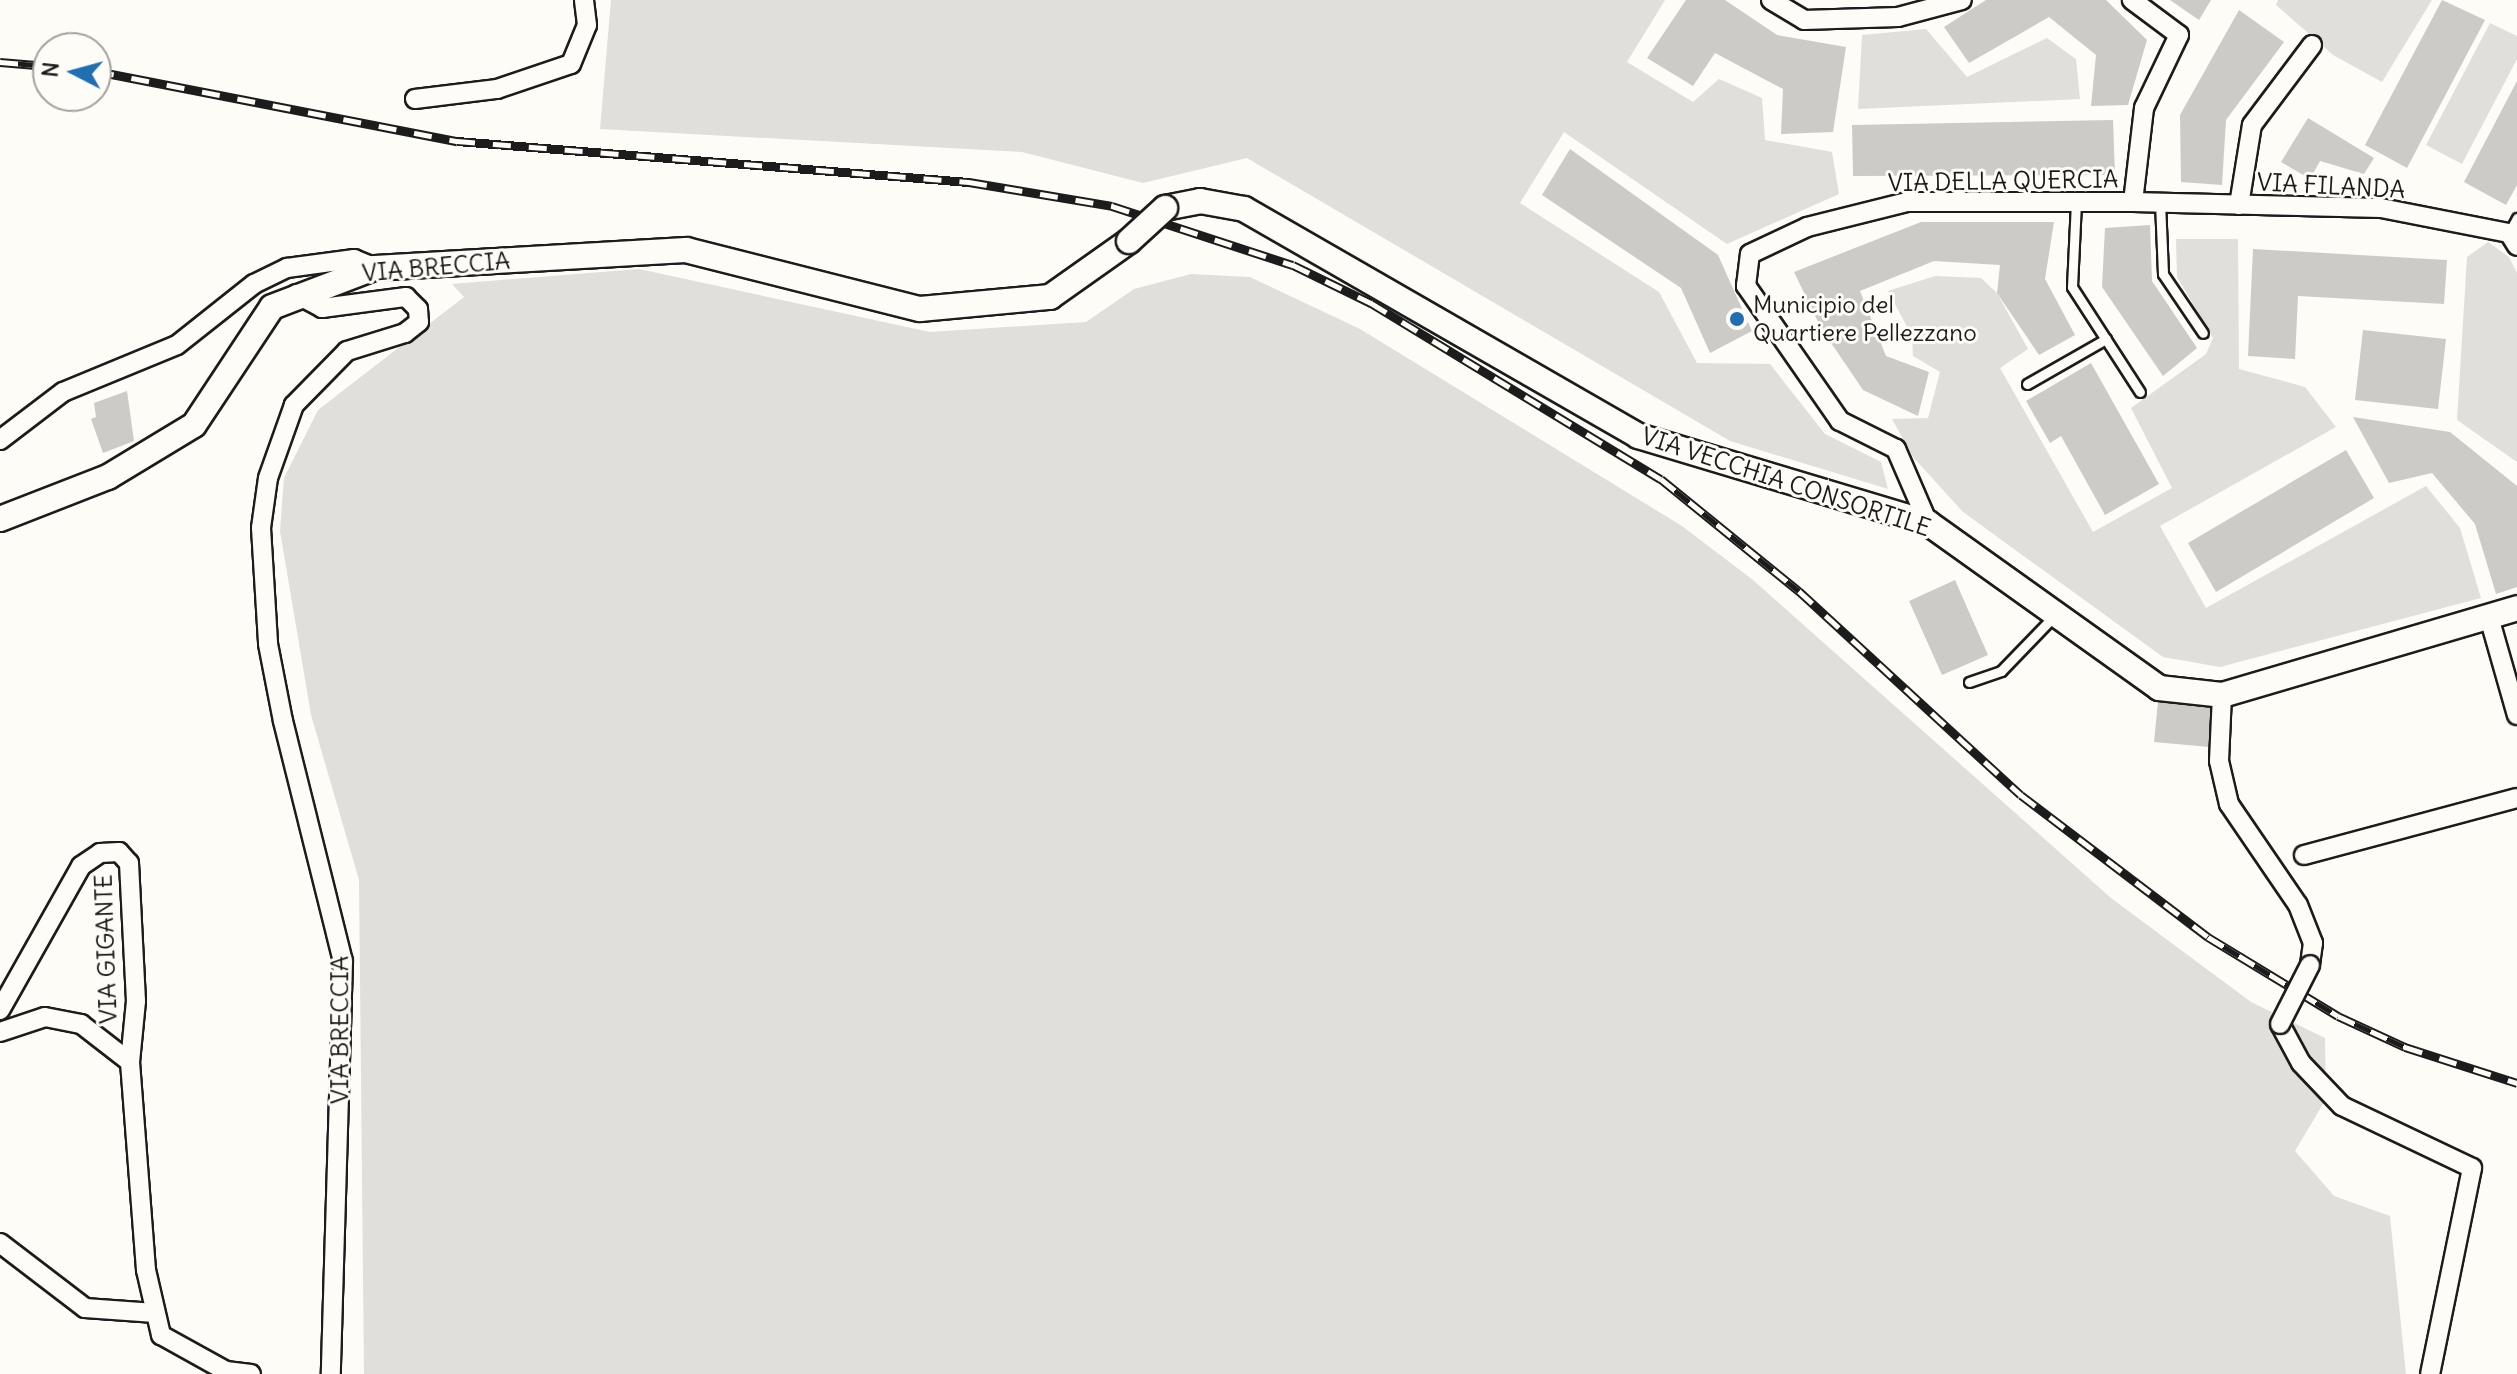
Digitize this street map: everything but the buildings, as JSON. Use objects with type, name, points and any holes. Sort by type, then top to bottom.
[{"type":"street","points":[[415,99],[497,89],[571,64],[587,25],[584,0]]},
{"type":"street","points":[[1771,0],[1804,20],[1898,17],[1962,0]]},
{"type":"street","name":"VIA DELLA QUERCIA","points":[[1928,523],[1896,449],[1840,421],[1746,286],[1750,254],[1807,227],[1907,202],[2133,202],[2144,108],[2179,35],[2132,0]]},
{"type":"street","points":[[2239,205],[2252,125],[2312,45]]},
{"type":"street","name":"VIA BRECCIA","points":[[296,294],[376,268],[686,250],[920,309],[1050,297],[1129,241],[1165,208],[1200,201],[1244,209]]},
{"type":"street","name":"VIA FILANDA","points":[[2133,202],[2381,208],[2514,233]]},
{"type":"street","name":"VIA VECCHIA CONSORTILE","points":[[1244,209],[1638,436],[1928,523],[2159,688],[2222,695],[2517,608]]},
{"type":"street","points":[[0,440],[63,392],[177,345],[254,284],[287,268],[354,259],[376,268]]},
{"type":"street","points":[[0,519],[108,477],[194,425],[272,307],[296,294]]},
{"type":"street","name":"VIA BRECCIA","points":[[296,294],[322,308],[406,297],[418,309],[419,322],[405,333],[347,351],[294,405],[268,478],[261,528],[268,644],[283,721],[343,961],[331,1374]]},
{"type":"street","points":[[2489,617],[2517,715]]},
{"type":"street","points":[[2222,695],[2219,761],[2229,804],[2309,926],[2310,965],[2280,1024],[2301,1063],[2342,1106],[2472,1168],[2430,1374]]},
{"type":"street","points":[[2304,855],[2517,798]]},
{"type":"street","name":"VIA GIGANTE","points":[[0,1010],[81,866],[100,853],[119,852],[129,863],[136,1001],[130,1062],[155,1313],[161,1335],[226,1371],[251,1374]]},
{"type":"street","name":"VIA GIGANTE","points":[[0,1032],[45,1017],[81,1024],[130,1062]]},
{"type":"street","points":[[0,1243],[85,1308],[155,1313]]},
{"type":"lane","points":[[2076,202],[2072,287],[2140,392]]},
{"type":"lane","points":[[2160,202],[2163,274],[2203,333]]},
{"type":"lane","points":[[2027,384],[2106,339]]},
{"type":"lane","points":[[1969,682],[2001,671],[2056,614]]},
{"type":"shaded area","points":[[611,0],[1665,0],[1627,62],[1693,102],[1719,79],[1762,98],[1765,140],[1832,152],[1839,194],[1727,244],[1564,132],[1520,203],[1659,292],[1697,363],[1770,364],[1825,434],[1881,462],[1888,489],[1730,441],[1247,158],[1143,183],[1022,152],[600,129]]},
{"type":"shaded area","points":[[2278,0],[2432,0],[2382,82],[2333,55],[2276,5]]},
{"type":"shaded area","points":[[2490,23],[2517,36],[2517,59],[2462,164],[2426,145]]},
{"type":"shaded area","points":[[1926,29],[1967,77],[2047,38],[2076,59],[2080,99],[1858,109],[1862,35]]},
{"type":"shaded area","points":[[2176,239],[2238,239],[2239,369],[2305,387],[2336,427],[2160,526],[2206,608],[2426,486],[2460,528],[2481,598],[2220,667],[2163,657],[1963,512],[1913,457],[1892,419],[1928,418],[1940,372],[1913,356],[1912,336],[1888,291],[1935,276],[1981,278],[1997,293],[2028,349],[2000,368],[2093,532],[2172,488],[2131,408],[2206,354],[2213,338],[2177,277]]},
{"type":"shaded area","points":[[2488,242],[2509,257],[2517,273],[2517,462],[2457,420],[2467,257]]},
{"type":"shaded area","points":[[639,269],[930,332],[1086,322],[1134,289],[1191,274],[1250,277],[1360,329],[1682,526],[1753,580],[2111,898],[2251,1002],[2325,1038],[2326,1099],[2295,1151],[2334,1196],[2390,1216],[2406,1374],[364,1374],[359,880],[311,715],[280,531],[284,478],[318,410],[464,297],[452,284]]},
{"type":"railway","points":[[0,62],[32,65]]},
{"type":"railway","points":[[112,74],[457,141],[969,182],[1112,206],[1293,265],[1371,303],[1661,479],[1799,591],[2021,795],[2208,937],[2338,1016],[2405,1047],[2517,1083]]},
{"type":"place","name":"Municipio del Quartiere Pellezzano","points":[[1737,319]]}]
